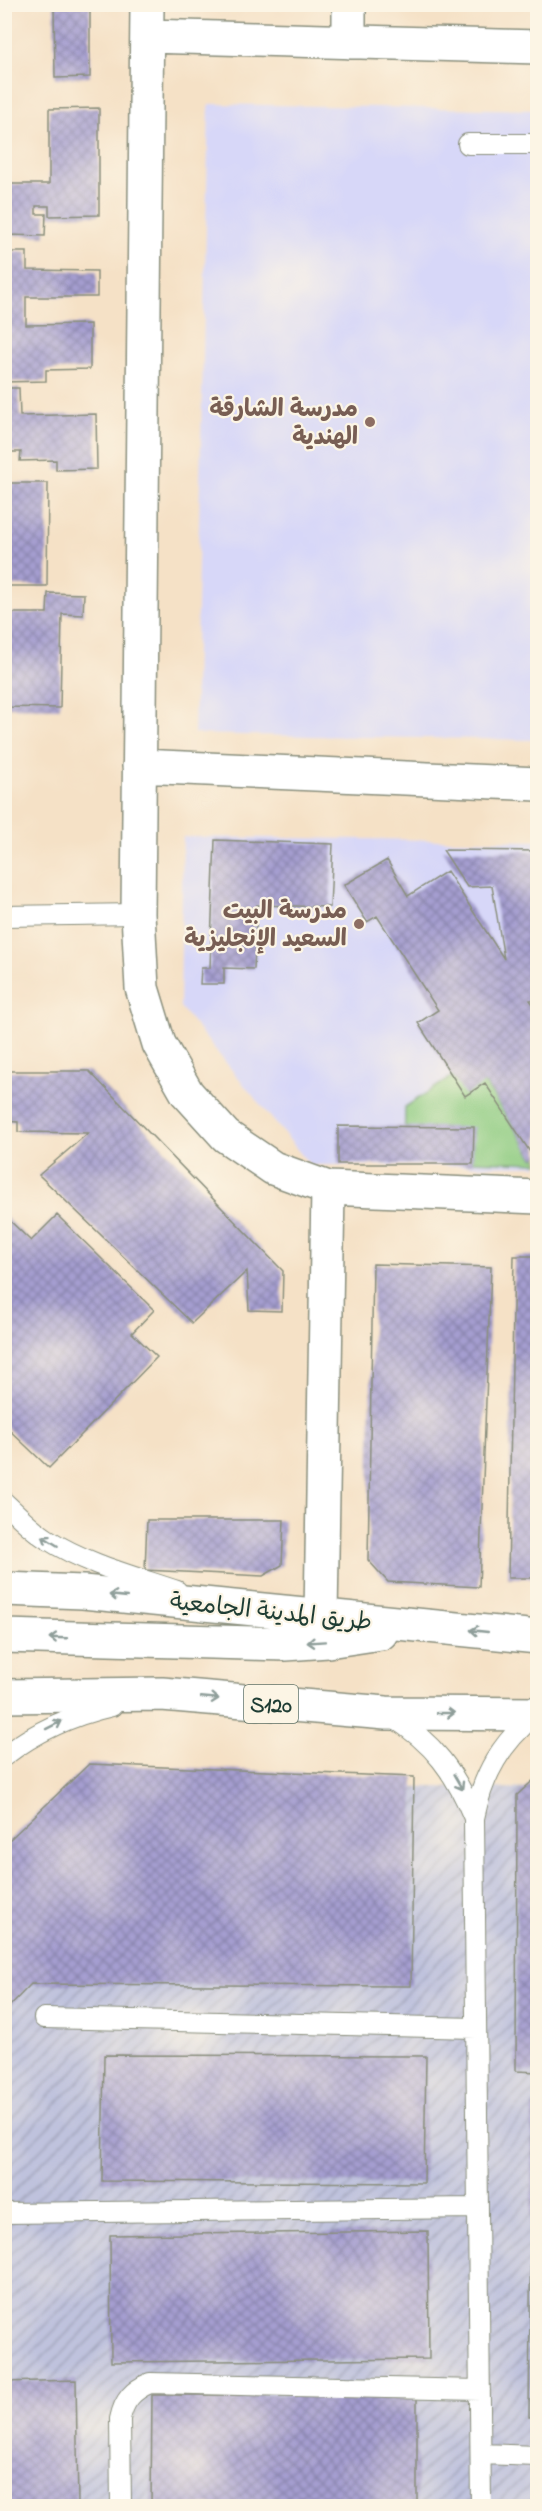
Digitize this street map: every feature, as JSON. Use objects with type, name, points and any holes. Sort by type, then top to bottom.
[{"type":"street","points":[[349,4],[349,42]]},
{"type":"street","points":[[537,47],[349,42],[147,20],[138,914],[142,988],[159,1044],[187,1093],[226,1136],[273,1168],[328,1188],[537,1197]]},
{"type":"street","points":[[139,766],[537,784]]},
{"type":"street","points":[[321,1616],[328,1188]]},
{"type":"street","points":[[4,1576],[83,1592]]},
{"type":"street","name":"طريق المدينة الجامعية","points":[[4,1589],[83,1592],[537,1637]]},
{"type":"street","points":[[4,1636],[285,1644],[372,1635],[414,1625]]},
{"type":"street","name":"S120","points":[[4,1696],[162,1694],[386,1713],[537,1714]]},
{"type":"lane","points":[[468,144],[537,144]]},
{"type":"lane","points":[[4,916],[138,914]]},
{"type":"lane","points":[[4,1502],[26,1523],[64,1549],[87,1560],[222,1606]]},
{"type":"lane","points":[[4,1756],[35,1735],[78,1714],[162,1694]]},
{"type":"lane","points":[[386,1713],[410,1728],[449,1768],[474,1818]]},
{"type":"lane","points":[[481,2506],[474,1818],[479,1794],[488,1770],[501,1749],[517,1730],[537,1714]]},
{"type":"lane","points":[[44,2018],[476,2028]]},
{"type":"lane","points":[[4,2213],[478,2208]]},
{"type":"lane","points":[[120,2506],[122,2409],[132,2392],[150,2383],[480,2390]]},
{"type":"lane","points":[[481,2454],[537,2456]]},
{"type":"shaded area","name":"مدرسة الشارقة الهندية","points":[[209,104],[537,110],[537,740],[194,734]]},
{"type":"shaded area","name":"مدرسة البيت السعيد الإنجليزية","points":[[183,837],[537,841],[537,1166],[310,1165],[180,1007]]},
{"type":"shaded area","points":[[108,1781],[537,1789],[537,2506],[5,2506],[4,1875]]},
{"type":"green space","points":[[453,1076],[485,1083],[534,1158],[537,1156],[538,1163],[404,1159],[405,1107]]},
{"type":"building","points":[[54,4],[90,4],[90,77],[55,78]]},
{"type":"building","points":[[99,108],[99,215],[49,216],[49,206],[36,206],[36,214],[46,214],[45,236],[7,235],[6,249],[4,248],[4,184],[49,184],[49,109]]},
{"type":"building","points":[[4,252],[27,252],[27,270],[97,271],[97,297],[26,297],[26,325],[90,324],[90,369],[46,370],[46,381],[4,382]]},
{"type":"building","points":[[4,388],[19,388],[20,416],[96,414],[97,469],[56,470],[56,460],[20,461],[21,452],[4,452]]},
{"type":"building","points":[[4,483],[48,483],[47,586],[4,586]]},
{"type":"building","points":[[48,593],[84,594],[83,615],[62,614],[60,708],[4,707],[4,613],[47,613]]},
{"type":"building","points":[[215,840],[333,844],[330,907],[257,905],[254,969],[224,968],[224,984],[200,984],[201,968],[210,968]]},
{"type":"building","points":[[443,850],[538,851],[538,999],[530,1000],[538,1011],[538,1156],[534,1158],[485,1083],[465,1096],[418,1023],[438,1010],[377,916],[367,922],[344,885],[387,860],[408,896],[447,871],[504,959],[492,886],[467,887]]},
{"type":"building","points":[[4,1071],[89,1071],[283,1271],[282,1311],[249,1310],[247,1271],[192,1323],[39,1175],[88,1133],[18,1132],[18,1122],[4,1121]]},
{"type":"building","points":[[338,1126],[474,1127],[473,1164],[338,1164]]},
{"type":"building","points":[[57,1215],[154,1310],[132,1333],[157,1357],[49,1468],[4,1425],[4,1220],[7,1218],[31,1241]]},
{"type":"building","points":[[514,1256],[538,1256],[538,1578],[508,1578]]},
{"type":"building","points":[[373,1264],[491,1267],[479,1587],[388,1582],[368,1560]]},
{"type":"building","points":[[147,1520],[284,1520],[282,1565],[263,1576],[145,1570]]},
{"type":"building","points":[[89,1764],[414,1777],[411,1986],[31,1984],[4,2012],[4,1845]]},
{"type":"building","points":[[538,1776],[538,2072],[516,2071],[517,1795]]},
{"type":"building","points":[[104,2055],[426,2056],[424,2183],[102,2181]]},
{"type":"building","points":[[532,2104],[538,2104],[538,2417],[529,2417]]},
{"type":"building","points":[[428,2231],[429,2359],[111,2362],[110,2235]]},
{"type":"building","points":[[76,2380],[78,2506],[4,2506],[4,2382]]},
{"type":"building","points":[[152,2395],[417,2395],[417,2506],[151,2506]]},
{"type":"place","name":"مدرسة الشارقة الهندية","points":[[370,422]]},
{"type":"place","name":"مدرسة البيت السعيد الإنجليزية","points":[[359,924]]}]
